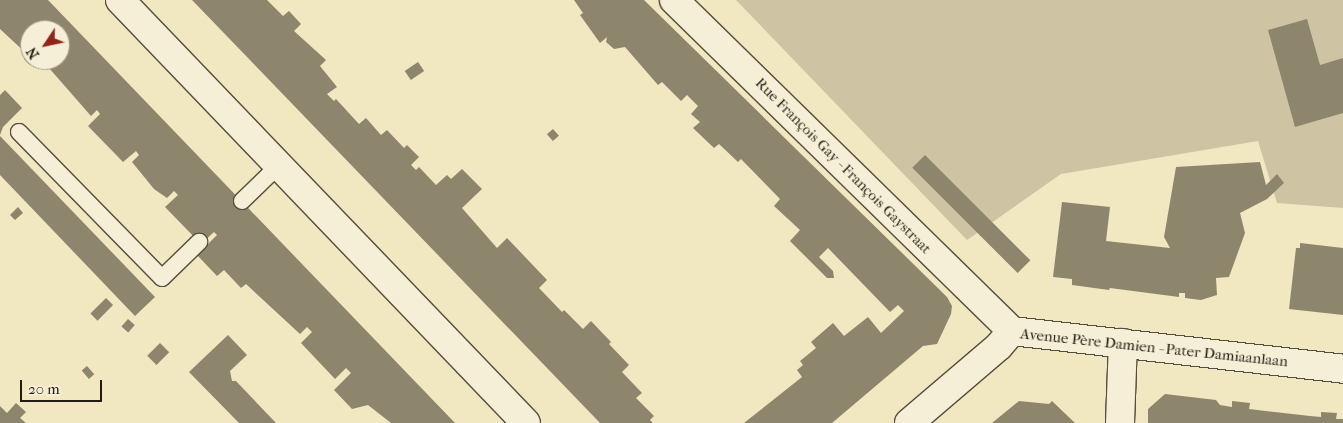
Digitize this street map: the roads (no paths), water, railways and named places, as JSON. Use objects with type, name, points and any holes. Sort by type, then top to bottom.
[{"type":"street","points":[[120,0],[526,423]]},
{"type":"street","name":"Rue François Gay - François Gaystraat","points":[[674,0],[1012,332]]},
{"type":"street","name":"Avenue Père Damien - Pater Damiaanlaan","points":[[909,423],[999,346],[1012,332],[1343,369]]},
{"type":"street","points":[[1120,423],[1123,343]]},
{"type":"lane","points":[[19,132],[162,278],[199,242]]},
{"type":"lane","points":[[242,201],[279,165]]}]
